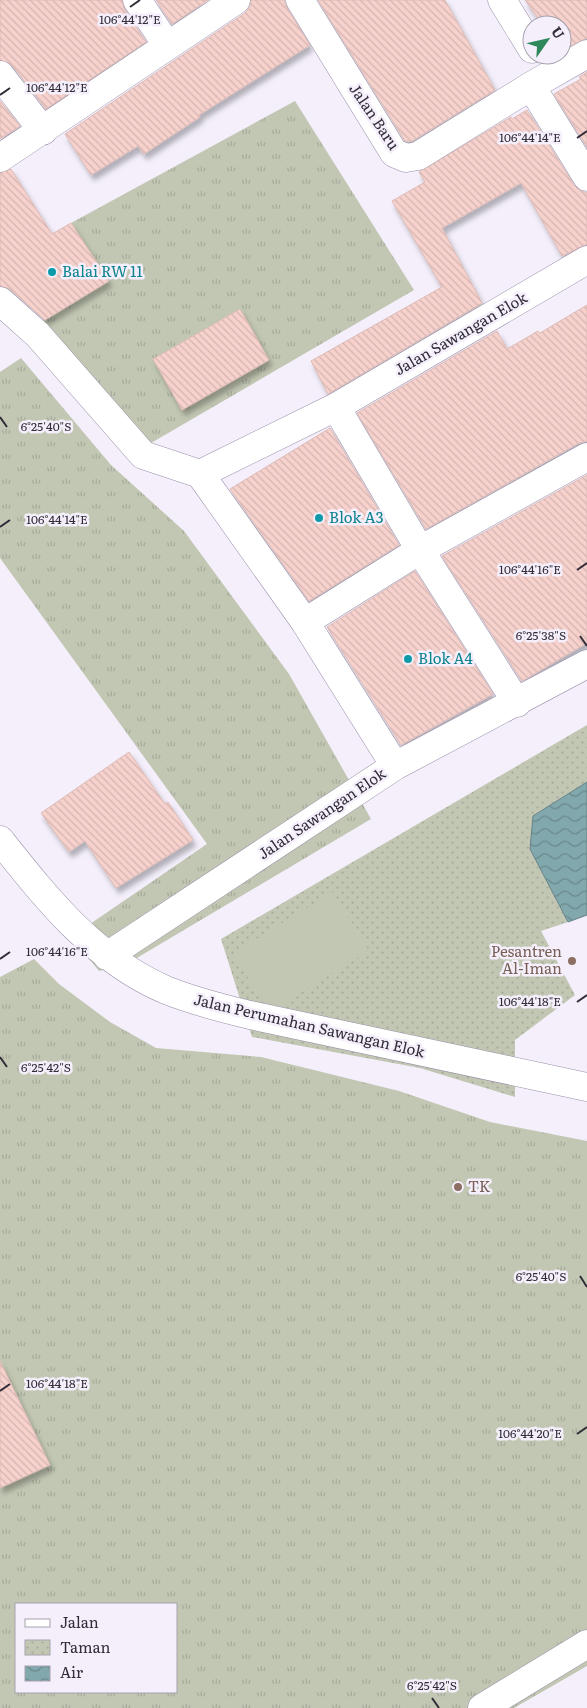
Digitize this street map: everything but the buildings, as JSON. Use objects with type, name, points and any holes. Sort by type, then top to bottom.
[{"type":"street","points":[[137,0],[168,45]]},
{"type":"street","points":[[0,158],[236,0]]},
{"type":"street","name":"Jalan Baru","points":[[300,0],[394,153],[406,158],[418,156],[539,72],[587,54]]},
{"type":"street","points":[[502,0],[522,33]]},
{"type":"street","points":[[539,72],[587,177]]},
{"type":"street","points":[[0,75],[43,131]]},
{"type":"street","name":"Jalan Sawangan Elok","points":[[107,956],[395,766],[305,622],[200,474],[336,407],[587,260]]},
{"type":"street","points":[[0,301],[38,335],[142,455],[200,474]]},
{"type":"street","points":[[336,407],[420,550],[517,703]]},
{"type":"street","points":[[305,622],[420,550],[587,456]]},
{"type":"street","points":[[395,766],[517,703],[587,664]]},
{"type":"street","name":"Jalan Perumahan Sawangan Elok","points":[[0,840],[65,918],[107,956],[166,990],[204,1004],[491,1068],[587,1087]]},
{"type":"street","points":[[482,1708],[587,1644]]},
{"type":"green space","points":[[295,101],[414,290],[139,450],[43,321],[109,281],[71,223]]},
{"type":"green space","points":[[21,358],[111,465],[184,531],[289,674],[371,819],[125,965],[99,971],[71,937],[207,844],[0,558],[0,372]]},
{"type":"green space","points":[[587,725],[587,784],[530,849],[568,922],[541,931],[575,995],[515,1040],[515,1097],[420,1068],[252,1037],[221,939]]},
{"type":"green space","points":[[333,892],[369,951],[269,1012],[233,953]]},
{"type":"green space","points":[[34,959],[59,984],[110,1022],[156,1048],[261,1057],[399,1091],[490,1122],[587,1141],[587,1666],[514,1708],[0,1708],[0,977]]},
{"type":"water","points":[[587,782],[587,915],[568,922],[530,849],[533,816]]},
{"type":"place","name":"Balai RW 11","points":[[52,272]]},
{"type":"place","name":"Blok A3","points":[[319,518]]},
{"type":"place","name":"Blok A4","points":[[408,659]]},
{"type":"place","name":"Pesantren Al-Iman","points":[[572,961]]},
{"type":"place","name":"TK","points":[[458,1187]]}]
